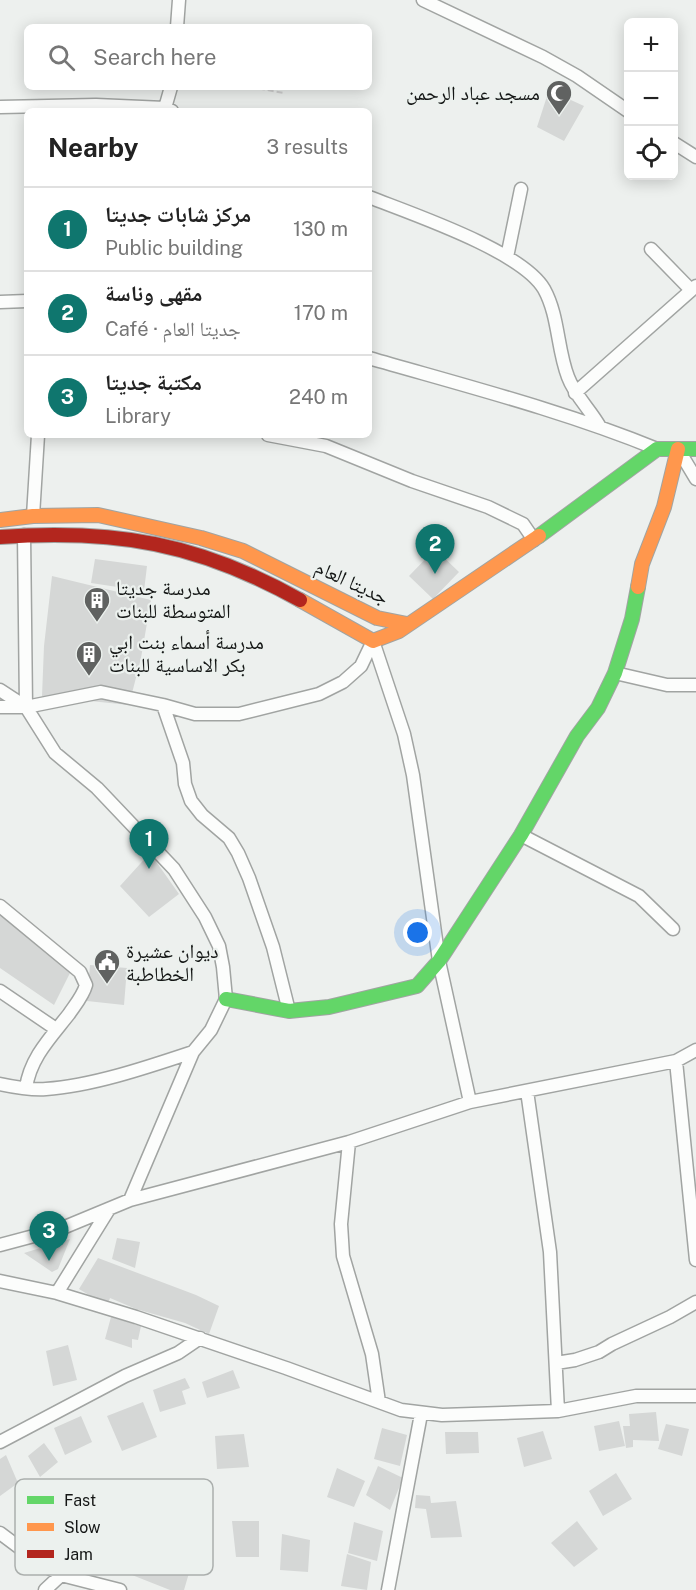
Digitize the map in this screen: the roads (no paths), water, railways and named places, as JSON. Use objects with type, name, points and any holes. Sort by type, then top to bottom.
[{"type":"main road","points":[[407,624],[534,540],[657,449],[696,449]]},
{"type":"main road","points":[[226,999],[289,1011],[329,1008],[417,986],[439,962],[521,835],[577,736],[598,708],[615,673],[632,618],[642,564],[664,507],[678,449]]},
{"type":"main road","name":"جديتا العام","points":[[0,520],[33,516],[98,516],[201,538],[243,551],[378,618],[407,624]]},
{"type":"main road","name":"جديتا العام","points":[[0,537],[81,534],[127,537],[166,544],[251,574],[373,641],[399,631],[407,624]]},
{"type":"street","points":[[177,24],[179,0]]},
{"type":"street","points":[[423,0],[543,57],[577,76],[624,108]]},
{"type":"street","points":[[168,108],[171,90]]},
{"type":"street","points":[[0,107],[96,105],[150,108]]},
{"type":"street","points":[[678,146],[696,157]]},
{"type":"street","points":[[507,257],[521,189]]},
{"type":"street","points":[[372,197],[456,232],[528,270],[544,289],[553,312],[565,368],[575,393],[600,427]]},
{"type":"street","points":[[575,393],[693,288],[651,249]]},
{"type":"street","points":[[0,302],[24,301]]},
{"type":"street","points":[[372,359],[521,401],[657,449]]},
{"type":"street","points":[[33,516],[38,438]]},
{"type":"street","points":[[284,438],[326,446],[412,481],[488,507],[523,524],[534,540]]},
{"type":"street","points":[[678,449],[696,479]]},
{"type":"street","points":[[24,535],[26,707]]},
{"type":"street","points":[[0,708],[26,707],[101,692],[195,714],[239,714],[320,694],[343,682],[361,666],[373,641]]},
{"type":"street","points":[[373,641],[404,734],[413,775],[439,962],[470,1102]]},
{"type":"street","points":[[615,673],[667,685],[696,685]]},
{"type":"street","points":[[0,690],[26,707],[54,753],[97,788],[174,868],[205,917],[219,946],[226,999],[212,1030],[193,1052],[130,1200]]},
{"type":"street","points":[[164,705],[183,764],[185,784],[191,801],[202,815],[229,838],[249,878],[273,947],[289,1011]]},
{"type":"street","points":[[521,835],[639,896],[674,929]]},
{"type":"street","points":[[0,906],[80,972],[86,985],[82,996],[33,1062],[28,1073],[26,1088]]},
{"type":"street","points":[[0,991],[56,1029]]},
{"type":"street","points":[[0,1245],[60,1229],[130,1200],[349,1142],[470,1102],[676,1061],[696,1050]]},
{"type":"street","points":[[0,1084],[45,1089],[82,1083],[154,1065],[193,1052]]},
{"type":"street","points":[[676,1061],[696,1260]]},
{"type":"street","points":[[527,1091],[550,1252],[558,1411]]},
{"type":"street","points":[[349,1142],[341,1224],[343,1256],[372,1354],[380,1402]]},
{"type":"street","points":[[57,1293],[109,1209]]},
{"type":"street","points":[[0,1281],[57,1293],[200,1338],[401,1410],[421,1414],[558,1411],[636,1396],[696,1396]]},
{"type":"street","points":[[556,1363],[575,1360],[599,1352],[696,1302]]},
{"type":"street","points":[[0,1442],[125,1376],[178,1353],[200,1338]]},
{"type":"street","points":[[388,1590],[421,1414]]},
{"type":"street","points":[[0,1533],[15,1544]]},
{"type":"street","points":[[45,1590],[61,1575],[120,1590]]},
{"type":"place","name":"مسجد عباد الرحمن","points":[[559,116]]},
{"type":"place","name":"مقهى وناسة","points":[[435,574]]},
{"type":"place","name":"مدرسة جديتا المتوسطة للبنات","points":[[97,623]]},
{"type":"place","name":"مدرسة أسماء بنت ابي بكر الاساسية للبنات","points":[[89,677]]},
{"type":"place","name":"مركز شابات جديتا","points":[[149,869]]},
{"type":"place","name":"ديوان عشيرة الخطاطبة","points":[[107,985]]},
{"type":"place","name":"مكتبة جديتا","points":[[49,1261]]}]
